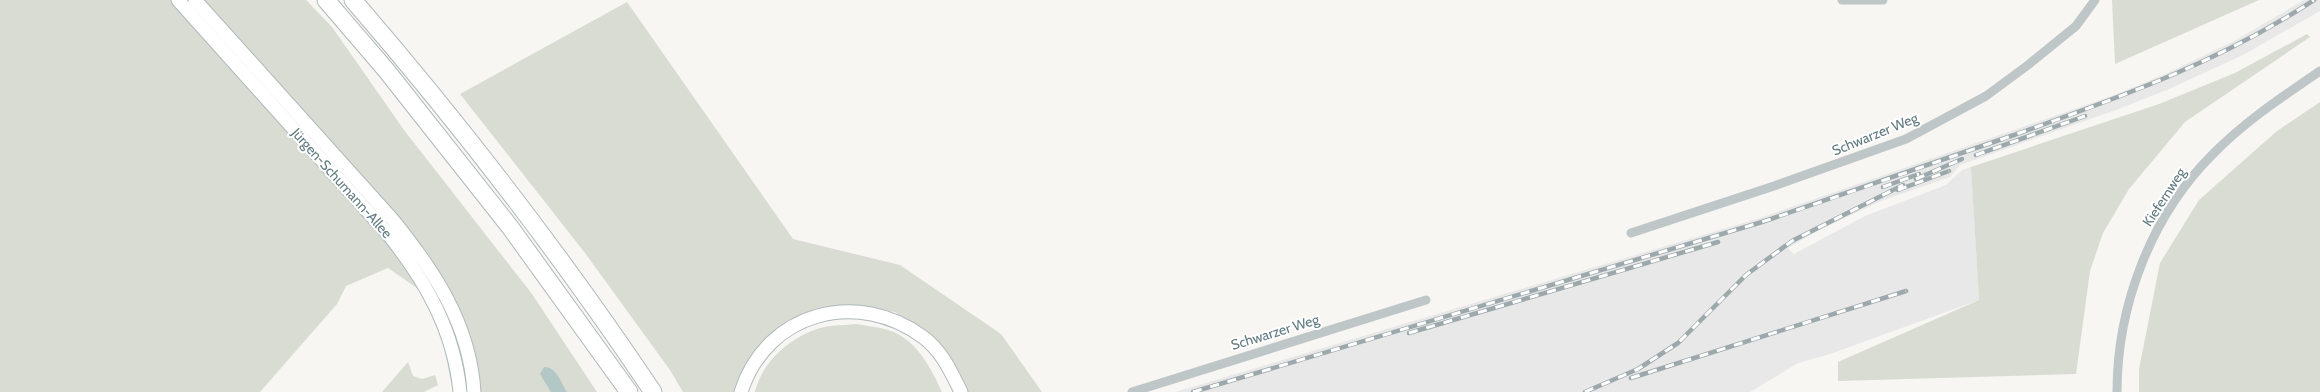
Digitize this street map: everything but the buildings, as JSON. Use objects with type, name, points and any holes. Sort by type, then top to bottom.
[{"type":"highway","points":[[326,0],[386,70],[496,208],[556,287],[629,392]]},
{"type":"highway","points":[[353,0],[489,165],[587,296],[653,392]]},
{"type":"street","name":"Jürgen-Schumann-Allee","points":[[178,0],[388,234],[408,259],[424,282],[448,335],[456,362],[460,392]]},
{"type":"street","name":"Jürgen-Schumann-Allee","points":[[195,0],[392,219],[419,252],[436,278],[456,319],[469,360],[474,392]]},
{"type":"street","points":[[1842,0],[1883,0]]},
{"type":"street","name":"Schwarzer Weg","points":[[1631,233],[1845,162],[1912,136],[1986,96],[2028,65],[2076,26],[2095,0]]},
{"type":"street","name":"Kiefernweg","points":[[2117,392],[2119,352],[2125,315],[2137,276],[2164,219],[2184,187],[2212,154],[2251,119],[2320,71]]},
{"type":"street","name":"Schwarzer Weg","points":[[1132,392],[1426,300]]},
{"type":"street","points":[[741,392],[749,372],[761,354],[778,337],[792,326],[823,314],[856,311],[870,312],[898,321],[924,338],[946,361],[961,392]]},
{"type":"shaded area","points":[[0,0],[306,0],[332,27],[404,130],[532,294],[597,392],[453,392],[441,331],[424,293],[388,268],[346,286],[337,304],[260,392],[0,392]]},
{"type":"shaded area","points":[[2112,0],[2259,0],[2115,64]]},
{"type":"shaded area","points":[[2304,0],[2320,0],[2320,11],[2243,55],[2169,89],[2116,110],[1960,165],[1950,177],[1881,201],[1817,231],[1788,248],[1794,254],[1865,216],[1946,185],[1962,170],[1971,167],[1979,300],[1830,354],[1798,363],[1750,392],[1175,392],[1760,218],[2112,96],[2163,75],[2236,40]]},
{"type":"shaded area","points":[[627,2],[793,239],[900,265],[1001,334],[1042,392],[965,392],[939,345],[914,324],[895,312],[862,306],[826,309],[795,318],[759,346],[748,365],[738,392],[683,392],[670,370],[585,253],[460,94]]},
{"type":"shaded area","points":[[2307,34],[2310,37],[2185,122],[2129,189],[2103,233],[2090,271],[2076,374],[1838,381],[1838,362],[1979,300],[1971,167],[2159,104],[2235,73]]},
{"type":"shaded area","points":[[2320,102],[2320,392],[2139,392],[2139,369],[2160,263],[2199,200],[2277,131]]},
{"type":"shaded area","points":[[857,324],[888,330],[907,340],[921,355],[933,373],[942,392],[755,392],[764,370],[771,360],[799,337],[820,328]]},
{"type":"shaded area","points":[[408,362],[413,376],[422,379],[435,375],[438,385],[424,392],[382,392]]},
{"type":"shaded area","points":[[544,367],[548,367],[555,372],[567,392],[551,392],[540,374]]},
{"type":"railway","points":[[1193,392],[1762,222],[2011,136],[2129,93],[2204,61],[2278,22],[2314,0]]},
{"type":"railway","points":[[1976,155],[2085,116]]},
{"type":"railway","points":[[1916,179],[1962,159]]},
{"type":"railway","points":[[1898,190],[1949,171]]},
{"type":"railway","points":[[1883,187],[1919,174]]},
{"type":"railway","points":[[1585,392],[1638,369],[1678,343],[1746,275],[1792,241],[1903,185]]},
{"type":"railway","points":[[1409,333],[1718,242]]},
{"type":"railway","points":[[1631,378],[1906,291]]}]
